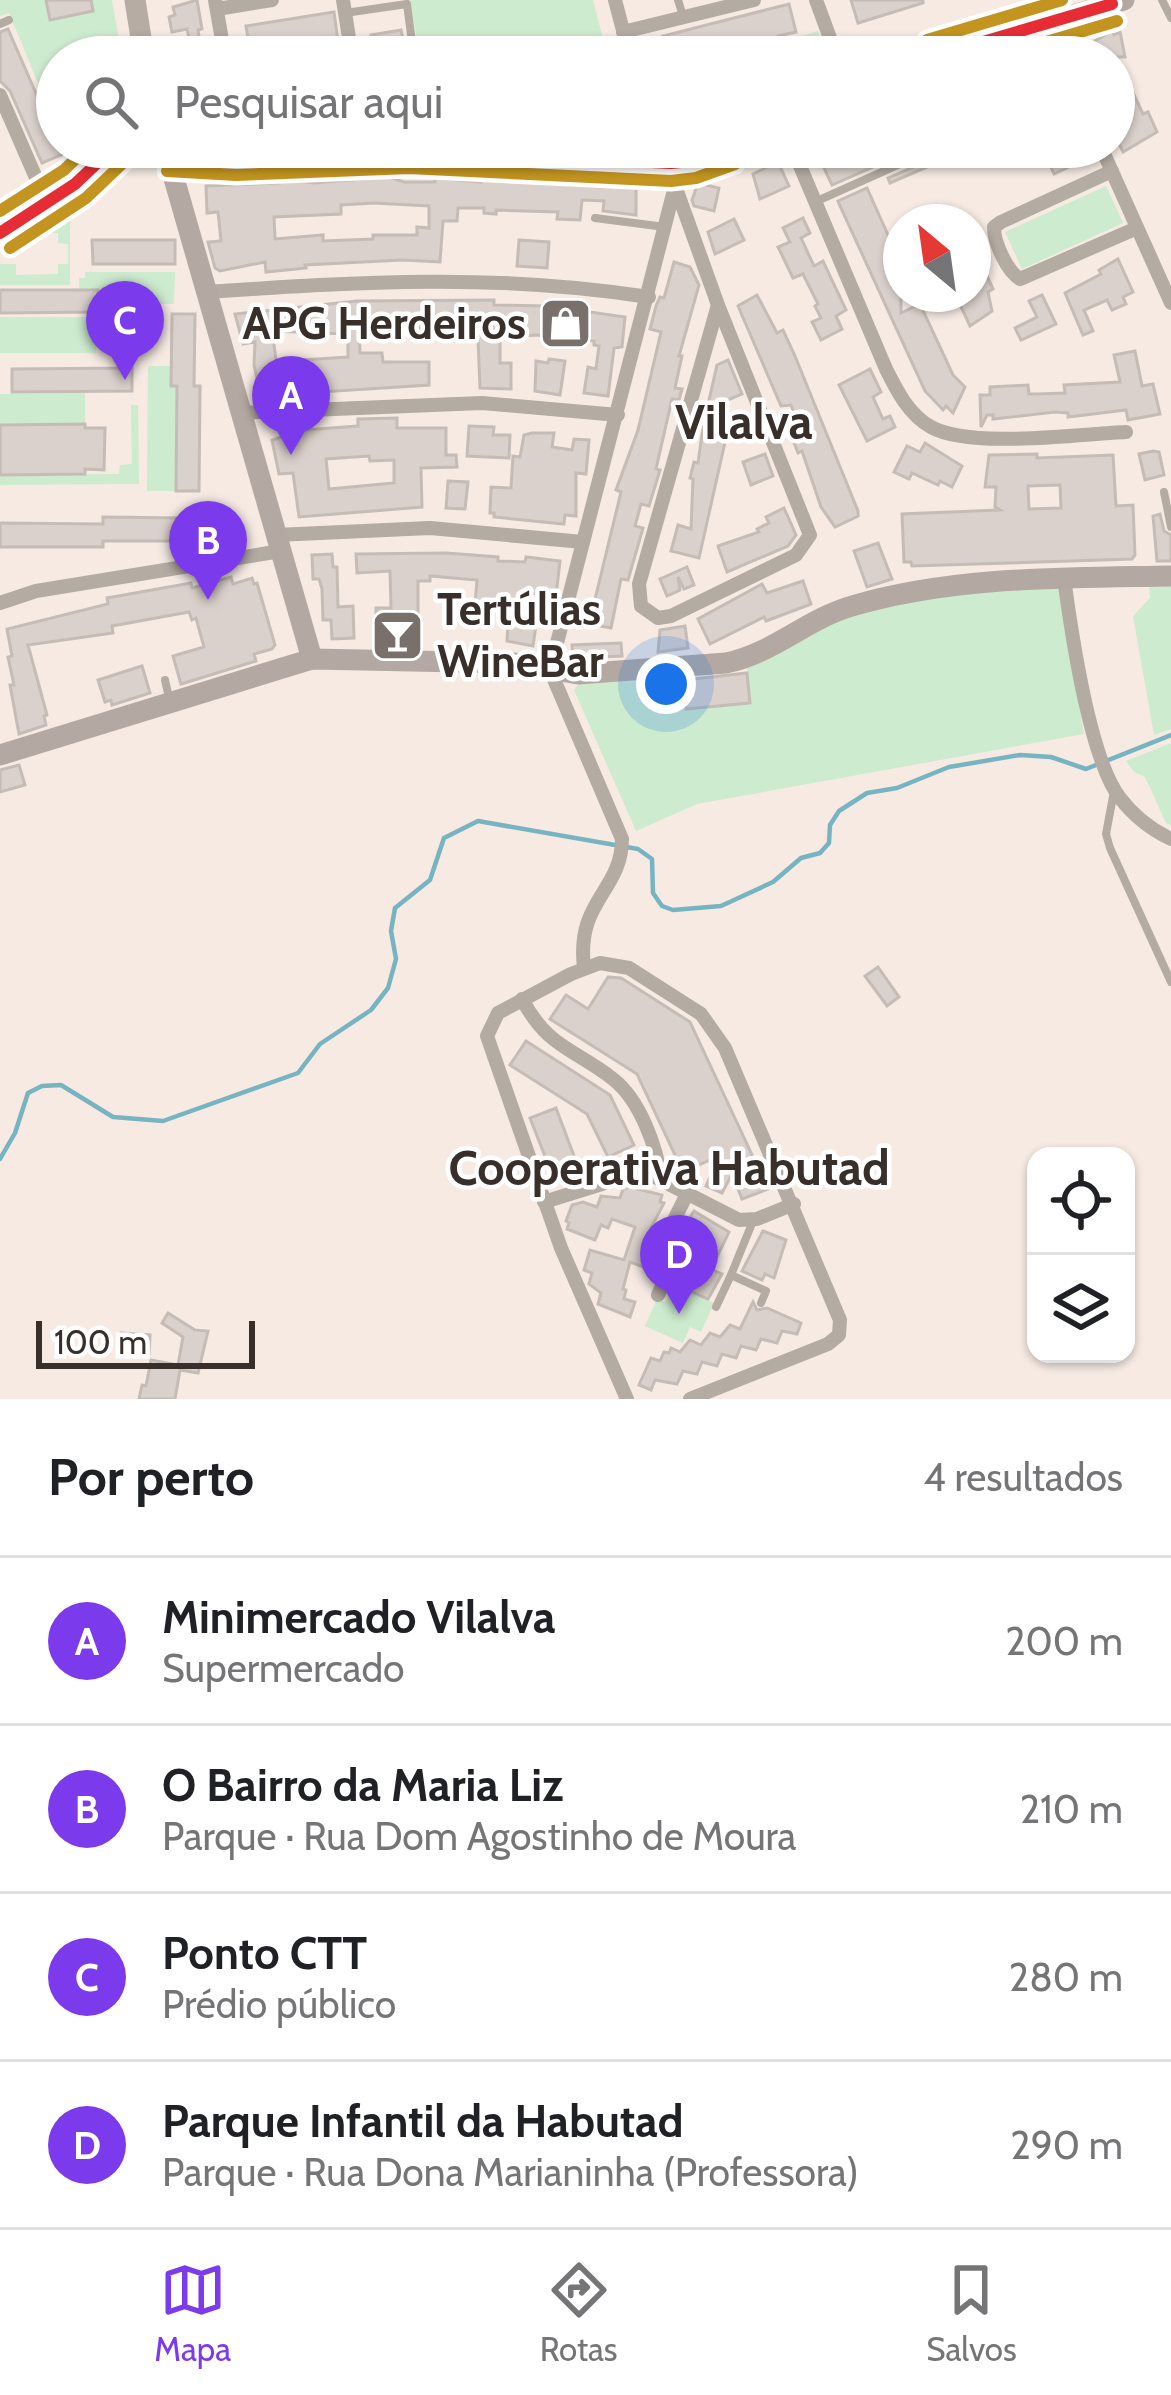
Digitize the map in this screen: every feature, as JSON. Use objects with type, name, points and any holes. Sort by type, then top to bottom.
[{"type":"main road","points":[[135,0],[141,36]]},
{"type":"main road","points":[[0,233],[93,168]]},
{"type":"street","points":[[221,36],[216,4],[272,0]]},
{"type":"street","points":[[615,0],[624,36]]},
{"type":"street","points":[[816,0],[829,36]]},
{"type":"street","points":[[623,32],[745,1]]},
{"type":"street","points":[[1005,36],[1115,1]]},
{"type":"street","points":[[1046,24],[1051,36]]},
{"type":"street","points":[[0,95],[47,203]]},
{"type":"street","points":[[171,168],[312,659]]},
{"type":"street","points":[[668,168],[718,305],[806,517],[808,542],[796,555],[658,619],[638,601],[639,584],[718,305]]},
{"type":"street","points":[[801,168],[894,386],[910,410],[931,427],[971,438],[1126,432]]},
{"type":"street","points":[[1111,168],[1171,303]]},
{"type":"street","points":[[1112,171],[1001,222],[994,227],[994,236],[1020,279],[1137,228]]},
{"type":"street","points":[[584,967],[585,924],[622,850],[618,826],[550,670],[677,191]]},
{"type":"street","points":[[206,292],[395,280],[505,280],[649,297]]},
{"type":"street","points":[[238,413],[482,403],[618,415]]},
{"type":"street","points":[[0,603],[36,591],[278,543],[430,528],[583,542]]},
{"type":"street","points":[[0,755],[168,691],[312,659],[514,663],[593,674],[726,663],[763,650],[839,610],[872,600],[956,585],[1171,576]]},
{"type":"street","points":[[1064,578],[1107,774],[1115,790],[1154,830],[1171,839]]},
{"type":"street","points":[[627,1399],[544,1202],[487,1036],[493,1018],[522,1000],[584,967],[608,963],[628,968],[707,1021],[725,1048],[838,1314],[839,1335],[816,1349],[690,1399]]},
{"type":"street","points":[[522,1000],[547,1037],[627,1094],[655,1149],[661,1180]]},
{"type":"street","points":[[544,1202],[625,1174],[644,1173],[734,1218],[754,1220],[794,1204]]},
{"type":"street","points":[[658,1295],[672,1264],[668,1232],[687,1194]]},
{"type":"lane","points":[[678,0],[683,17]]},
{"type":"lane","points":[[1162,0],[1171,18]]},
{"type":"lane","points":[[344,7],[407,4],[411,36]]},
{"type":"lane","points":[[815,201],[890,168]]},
{"type":"lane","points":[[595,218],[667,228]]},
{"type":"lane","points":[[1164,492],[1171,527]]},
{"type":"lane","points":[[1115,790],[1107,822],[1110,848],[1171,982]]},
{"type":"lane","points":[[716,1307],[754,1220]]},
{"type":"lane","points":[[731,1275],[766,1292],[761,1303]]},
{"type":"green space","points":[[0,0],[112,0],[118,36],[36,36],[36,78],[9,13],[0,16]]},
{"type":"green space","points":[[410,0],[593,0],[602,36],[416,36]]},
{"type":"green space","points":[[1106,186],[1123,223],[1022,269],[1005,232]]},
{"type":"green space","points":[[70,217],[70,285],[0,285],[0,264],[16,264],[16,275],[58,274],[58,264],[68,264],[68,244],[58,243],[58,233],[32,233],[54,218]]},
{"type":"green space","points":[[85,272],[175,272],[174,304],[98,304],[98,290],[79,290],[79,278],[85,278]]},
{"type":"green space","points":[[0,317],[96,317],[96,353],[0,353]]},
{"type":"green space","points":[[148,366],[171,366],[171,385],[177,386],[176,491],[147,491]]},
{"type":"green space","points":[[85,393],[85,424],[0,425],[0,394]]},
{"type":"green space","points":[[131,405],[138,405],[139,484],[0,485],[0,475],[119,474],[120,465],[132,464]]},
{"type":"green space","points":[[1171,583],[1171,729],[1154,735],[1133,616],[1150,598],[1149,584]]},
{"type":"green space","points":[[1058,587],[1084,734],[697,804],[636,831],[574,690],[580,683],[648,677],[651,703],[685,700],[686,709],[749,703],[747,667],[856,614],[942,596]]},
{"type":"green space","points":[[1171,743],[1171,825],[1145,777],[1126,761]]},
{"type":"green space","points":[[674,1285],[714,1303],[701,1332],[690,1327],[683,1343],[645,1326],[657,1299],[666,1302]]},
{"type":"building","points":[[46,0],[91,0],[93,11],[50,20]]},
{"type":"building","points":[[197,0],[199,36],[188,36],[187,29],[172,32],[173,7]]},
{"type":"building","points":[[851,0],[923,0],[923,3],[858,23]]},
{"type":"building","points":[[789,4],[796,32],[778,36],[663,36]]},
{"type":"building","points":[[334,12],[337,36],[248,36],[246,26]]},
{"type":"building","points":[[8,29],[36,93],[36,150],[10,91],[0,81],[0,32]]},
{"type":"building","points":[[401,30],[402,36],[371,36]]},
{"type":"building","points":[[1135,97],[1143,114],[1148,112],[1157,132],[1135,145]]},
{"type":"building","points":[[781,168],[789,186],[760,199],[753,174]]},
{"type":"building","points":[[824,168],[870,168],[832,185]]},
{"type":"building","points":[[911,168],[925,168],[890,183],[888,178]]},
{"type":"building","points":[[604,175],[636,176],[636,215],[603,211],[604,201],[582,200],[580,220],[557,219],[558,212],[496,210],[496,214],[484,213],[484,208],[458,208],[457,221],[443,221],[440,262],[305,265],[266,272],[265,262],[220,271],[208,242],[221,241],[218,212],[207,213],[206,186],[296,178],[314,183],[389,177],[404,182],[435,182],[435,178],[481,182],[481,176],[496,176],[496,180],[538,179],[538,183],[603,187]],"holes":[[[341,205],[429,206],[429,228],[417,227],[417,235],[275,239],[274,217],[341,214]]]},
{"type":"building","points":[[698,183],[719,188],[714,211],[694,206]]},
{"type":"building","points":[[867,188],[883,224],[883,299],[838,201]]},
{"type":"building","points":[[803,218],[810,233],[801,238],[814,266],[823,261],[846,310],[836,316],[842,329],[821,340],[812,322],[821,318],[818,304],[803,274],[793,278],[778,247],[790,242],[783,228]]},
{"type":"building","points":[[734,219],[744,240],[715,254],[708,232]]},
{"type":"building","points":[[92,240],[175,240],[175,264],[93,264]]},
{"type":"building","points":[[519,240],[549,242],[547,268],[517,266]]},
{"type":"building","points":[[1118,259],[1133,292],[1123,297],[1126,304],[1112,310],[1107,300],[1084,310],[1093,331],[1083,335],[1065,293]]},
{"type":"building","points":[[674,262],[690,267],[699,285],[679,356],[675,388],[682,389],[679,400],[672,399],[656,469],[660,470],[649,506],[641,504],[635,526],[643,528],[628,580],[621,579],[611,628],[589,624],[621,492],[616,490],[638,430],[661,332],[650,329]]},
{"type":"building","points":[[0,290],[98,290],[98,312],[0,313]]},
{"type":"building","points":[[757,295],[777,333],[783,330],[858,511],[858,516],[835,527],[821,507],[802,451],[798,453],[790,432],[800,428],[791,405],[781,406],[738,306]]},
{"type":"building","points":[[1042,295],[1056,324],[1021,340],[1015,328],[1037,317],[1029,301]]},
{"type":"building","points":[[494,300],[494,305],[548,306],[625,317],[622,347],[614,348],[608,396],[584,393],[588,367],[596,369],[599,346],[594,341],[539,335],[500,337],[500,363],[511,363],[511,389],[480,388],[478,339],[463,339],[463,334],[420,334],[420,325],[359,327],[360,353],[382,353],[383,362],[429,362],[429,385],[306,393],[303,360],[348,357],[348,334],[272,331],[281,395],[261,397],[255,342],[243,344],[235,314],[357,301]]},
{"type":"building","points":[[889,312],[924,312],[953,375],[965,387],[953,413],[946,406],[943,410],[925,391]]},
{"type":"building","points":[[963,312],[991,312],[970,326]]},
{"type":"building","points":[[172,314],[195,314],[199,491],[176,491]]},
{"type":"building","points":[[1135,351],[1142,386],[1153,384],[1160,414],[1128,420],[1126,410],[1068,417],[1068,413],[1055,412],[993,419],[987,415],[981,427],[980,395],[990,395],[990,387],[1028,385],[1029,394],[1065,393],[1064,385],[1120,382],[1114,355]]},
{"type":"building","points":[[549,359],[565,361],[560,395],[535,391],[536,361],[548,363]]},
{"type":"building","points":[[728,360],[742,394],[707,409],[717,365]]},
{"type":"building","points":[[132,368],[132,391],[12,392],[12,369]]},
{"type":"building","points":[[870,369],[881,392],[873,397],[883,419],[890,416],[895,427],[867,441],[839,385]]},
{"type":"building","points":[[705,413],[730,420],[699,558],[671,551],[678,525],[691,529],[690,478],[694,462],[698,463]]},
{"type":"building","points":[[397,418],[397,428],[446,428],[446,455],[456,455],[457,467],[421,468],[422,507],[299,517],[293,473],[279,474],[272,440],[304,430],[358,426],[358,419]],"holes":[[[369,456],[370,461],[394,460],[394,483],[329,489],[326,459]]]},
{"type":"building","points":[[85,424],[85,428],[105,428],[104,470],[0,475],[0,425]]},
{"type":"building","points":[[469,426],[494,427],[493,435],[510,435],[509,458],[467,456]]},
{"type":"building","points":[[554,433],[552,447],[572,450],[574,439],[589,440],[586,474],[576,473],[576,516],[565,515],[564,524],[490,513],[491,487],[511,488],[513,456],[520,457],[524,435]]},
{"type":"building","points":[[925,443],[962,466],[952,487],[894,472],[907,446],[920,452]]},
{"type":"building","points":[[1159,452],[1164,475],[1145,480],[1139,454]]},
{"type":"building","points":[[765,454],[773,476],[751,485],[743,462]]},
{"type":"building","points":[[989,455],[1113,455],[1116,506],[1133,505],[1135,555],[1132,559],[912,566],[904,562],[902,514],[1000,510],[995,507],[996,487],[985,487]],"holes":[[[1060,485],[1061,508],[1029,509],[1028,486]]]},
{"type":"building","points":[[448,481],[468,482],[465,509],[446,508]]},
{"type":"building","points":[[784,508],[796,535],[788,546],[727,572],[718,546],[759,532],[769,523],[766,517]]},
{"type":"building","points":[[1160,514],[1164,531],[1171,535],[1171,561],[1157,561],[1153,516]]},
{"type":"building","points":[[103,517],[180,518],[180,541],[0,547],[0,523],[103,524]]},
{"type":"building","points":[[878,543],[892,579],[867,587],[854,551]]},
{"type":"building","points":[[332,554],[338,607],[353,606],[354,638],[332,639],[331,620],[323,620],[322,589],[319,579],[313,579],[312,555]]},
{"type":"building","points":[[356,554],[498,557],[498,561],[525,562],[526,557],[560,561],[556,596],[530,593],[528,617],[537,618],[533,646],[507,641],[509,608],[475,605],[477,580],[430,576],[430,581],[418,581],[418,639],[376,642],[376,608],[391,608],[390,571],[357,573]]},
{"type":"building","points":[[687,567],[694,585],[684,589],[678,577],[680,590],[667,596],[660,579]]},
{"type":"building","points":[[231,577],[233,584],[252,578],[257,583],[275,645],[254,654],[256,661],[181,684],[173,656],[204,647],[196,618],[192,620],[189,612],[112,626],[113,633],[28,645],[46,725],[19,734],[7,629],[108,604],[107,598],[191,583],[192,588]]},
{"type":"building","points":[[803,581],[811,604],[766,621],[764,617],[710,644],[698,619],[762,584],[767,593]]},
{"type":"building","points":[[685,626],[688,648],[658,652],[660,630]]},
{"type":"building","points":[[621,643],[622,656],[573,658],[572,645]]},
{"type":"building","points":[[142,666],[150,693],[112,705],[111,700],[105,702],[98,680]]},
{"type":"building","points":[[747,673],[750,703],[686,709],[685,700],[650,703],[649,684]]},
{"type":"building","points":[[19,765],[25,785],[0,792],[0,770]]},
{"type":"building","points":[[878,967],[899,997],[887,1006],[865,976]]},
{"type":"building","points":[[608,977],[621,978],[690,1022],[768,1189],[742,1199],[732,1174],[722,1193],[706,1186],[719,1156],[683,1172],[637,1074],[550,1019],[566,995],[588,1009]]},
{"type":"building","points":[[526,1041],[610,1095],[634,1145],[608,1157],[587,1114],[510,1065]]},
{"type":"building","points":[[556,1108],[577,1164],[552,1174],[530,1118]]},
{"type":"building","points":[[623,1189],[662,1195],[660,1202],[664,1203],[643,1243],[656,1247],[652,1270],[630,1262],[623,1289],[624,1299],[635,1302],[630,1317],[598,1304],[601,1293],[589,1284],[592,1273],[584,1270],[590,1250],[624,1260],[635,1227],[612,1219],[608,1228],[601,1225],[595,1240],[567,1229],[566,1221],[572,1205],[583,1202],[597,1207],[601,1196],[620,1198]]},
{"type":"building","points":[[694,1211],[729,1232],[713,1270],[722,1274],[708,1299],[675,1284],[691,1243],[680,1234]]},
{"type":"building","points":[[763,1231],[786,1240],[774,1278],[765,1274],[762,1280],[742,1271]]},
{"type":"building","points":[[753,1302],[757,1310],[767,1308],[801,1323],[797,1334],[782,1331],[777,1343],[761,1339],[756,1350],[741,1346],[736,1358],[722,1354],[717,1366],[702,1362],[697,1374],[683,1371],[677,1384],[655,1380],[651,1390],[639,1385],[651,1358],[660,1361],[671,1348],[680,1352],[690,1340],[701,1345],[710,1333],[720,1337],[730,1325],[740,1329]]},
{"type":"building","points":[[168,1313],[195,1330],[208,1331],[198,1373],[180,1370],[175,1399],[139,1399],[151,1360],[178,1365],[183,1337],[162,1323]]},
{"type":"building","points":[[121,1333],[150,1335],[149,1354],[120,1353]]},
{"type":"waterway","points":[[0,1159],[15,1133],[28,1093],[42,1086],[61,1085],[113,1117],[163,1121],[298,1073],[320,1044],[371,1010],[388,988],[396,959],[391,931],[395,908],[430,880],[444,838],[478,821],[638,849],[652,859],[653,893],[662,906],[673,910],[721,906],[773,882],[801,858],[820,853],[829,843],[830,825],[839,811],[867,793],[897,788],[949,767],[1020,755],[1051,757],[1086,769],[1171,735]]},
{"type":"transit line","points":[[940,36],[1062,0]]},
{"type":"transit line","points":[[1003,36],[1112,4]]},
{"type":"transit line","points":[[1067,36],[1117,21]]},
{"type":"transit line","points":[[0,211],[66,168]]},
{"type":"transit line","points":[[0,233],[92,168]]},
{"type":"transit line","points":[[10,248],[86,198],[118,168]]},
{"type":"transit line","points":[[167,171],[236,175],[409,168]]},
{"type":"transit line","points":[[409,168],[671,181],[724,168]]},
{"type":"place","name":"APG Herdeiros","points":[[565,323]]},
{"type":"place","name":"Ponto CTT","points":[[125,380]]},
{"type":"place","name":"Minimercado Vilalva","points":[[291,455]]},
{"type":"place","name":"O Bairro da Maria Liz","points":[[208,600]]},
{"type":"place","name":"Tertúlias WineBar","points":[[398,635]]},
{"type":"place","name":"Parque Infantil da Habutad","points":[[679,1314]]},
{"type":"district","name":"Vilalva","points":[[744,422]]},
{"type":"district","name":"Cooperativa Habutad","points":[[669,1168]]}]
